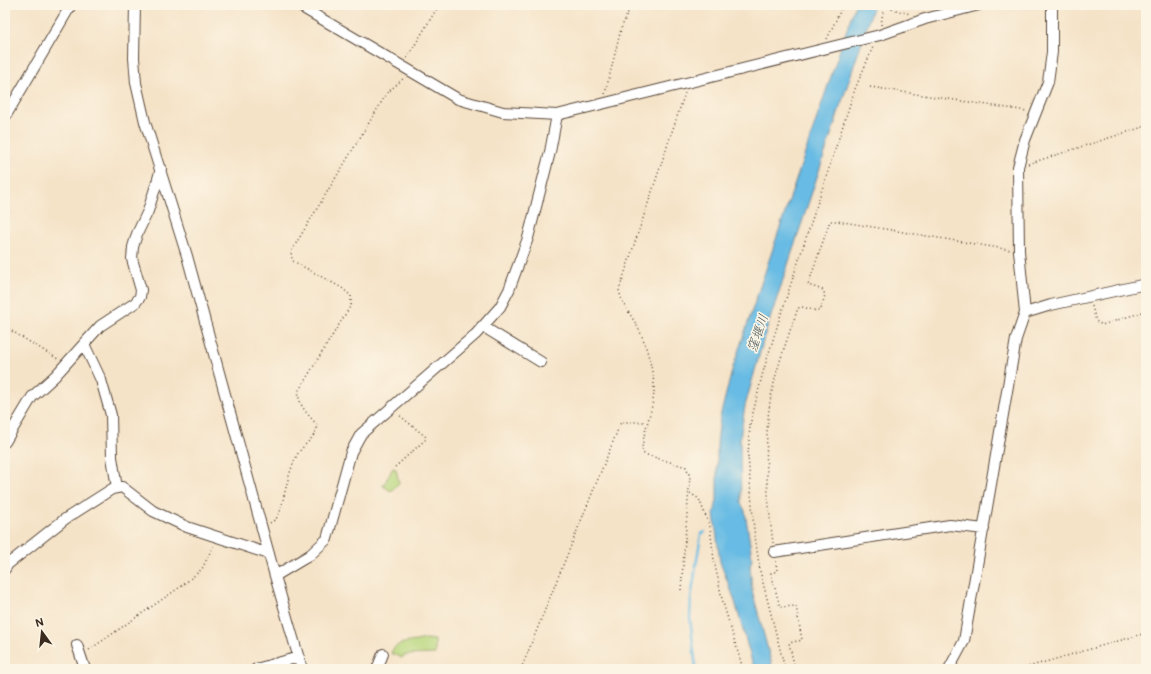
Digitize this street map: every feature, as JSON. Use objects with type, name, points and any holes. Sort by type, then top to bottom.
[{"type":"street","points":[[5,117],[71,5]]},
{"type":"street","points":[[134,5],[136,83],[146,122],[187,256],[302,669]]},
{"type":"street","points":[[298,5],[458,99],[481,107],[503,112],[557,114],[825,47],[880,35],[925,19],[979,5]]},
{"type":"street","points":[[949,669],[964,641],[1016,339],[1025,313],[1019,251],[1018,167],[1025,140],[1048,82],[1052,52],[1052,5]]},
{"type":"street","points":[[275,576],[310,555],[327,539],[351,452],[361,434],[482,326],[500,307],[509,290],[528,238],[550,152],[557,114]]},
{"type":"street","points":[[5,442],[32,397],[66,364],[100,326],[135,303],[140,297],[141,290],[133,267],[133,247],[137,234],[148,211],[161,170]]},
{"type":"street","points":[[1025,313],[1050,305],[1146,284]]},
{"type":"street","points":[[482,326],[541,362]]},
{"type":"street","points":[[84,344],[101,380],[111,415],[112,457],[117,488]]},
{"type":"street","points":[[5,569],[8,564],[65,519],[112,489],[122,487],[152,511],[217,538],[269,554]]},
{"type":"street","points":[[774,552],[950,525],[984,529]]},
{"type":"street","points":[[77,645],[86,669]]},
{"type":"street","points":[[377,669],[383,654]]},
{"type":"street","points":[[256,669],[299,657]]},
{"type":"path","points":[[262,529],[276,519],[280,512],[293,465],[298,454],[317,433],[318,426],[300,402],[298,396],[299,390],[351,305],[351,296],[342,288],[293,261],[291,256],[292,250],[387,93],[406,69],[439,5]]},
{"type":"path","points":[[602,103],[621,29],[631,5]]},
{"type":"path","points":[[825,47],[843,5]]},
{"type":"path","points":[[785,669],[760,571],[754,530],[748,456],[750,425],[762,372],[855,89],[868,56],[880,35],[884,5]]},
{"type":"path","points":[[893,5],[892,8],[925,19]]},
{"type":"path","points":[[682,590],[690,476],[686,468],[644,454],[642,449],[653,397],[653,377],[638,326],[621,301],[619,290],[684,98],[685,83]]},
{"type":"path","points":[[870,87],[1036,113]]},
{"type":"path","points":[[1018,167],[1146,126]]},
{"type":"path","points":[[795,669],[789,643],[802,640],[796,606],[780,607],[771,573],[777,571],[767,473],[768,418],[772,388],[798,308],[802,307],[817,311],[821,309],[825,295],[824,290],[808,285],[830,221],[1019,251]]},
{"type":"path","points":[[1089,296],[1096,321],[1102,325],[1146,311]]},
{"type":"path","points":[[5,327],[66,364]]},
{"type":"path","points":[[390,407],[426,437],[426,440],[395,467]]},
{"type":"path","points":[[521,669],[621,422],[647,421]]},
{"type":"path","points":[[690,493],[699,499],[710,527],[714,560],[722,599],[743,669]]},
{"type":"path","points":[[80,655],[183,585],[202,569],[217,538]]},
{"type":"path","points":[[1021,669],[1146,632]]},
{"type":"green space","points":[[393,468],[396,469],[399,483],[391,491],[383,486]]},
{"type":"green space","points":[[425,639],[435,640],[435,654],[404,655],[402,658],[391,653],[393,649],[401,644]]},
{"type":"water","name":"窪堰川","points":[[855,5],[874,5],[766,331],[745,406],[740,438],[741,503],[745,511],[752,558],[750,566],[752,590],[773,669],[754,669],[734,598],[720,562],[714,514],[717,500],[717,445],[720,417],[733,367]]},
{"type":"waterway","points":[[696,669],[690,618],[691,598],[701,534],[705,532]]}]
